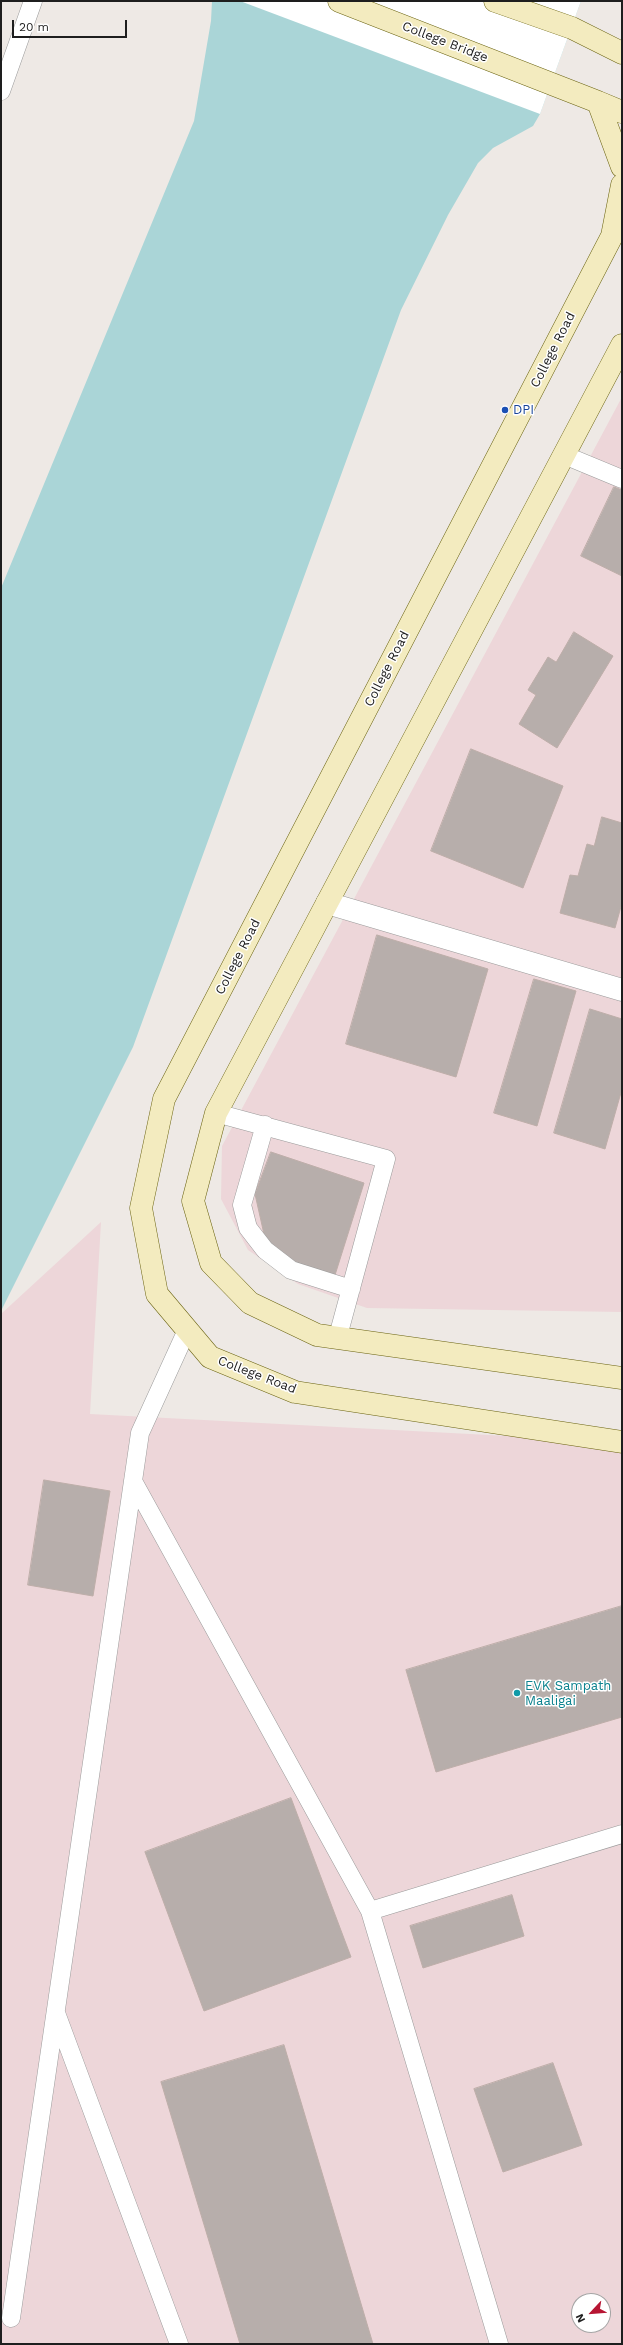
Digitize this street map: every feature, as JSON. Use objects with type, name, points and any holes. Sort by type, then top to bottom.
[{"type":"main road","name":"College Bridge","points":[[339,1],[598,102]]},
{"type":"main road","points":[[496,1],[572,28],[622,53]]},
{"type":"main road","points":[[598,102],[622,112]]},
{"type":"main road","points":[[598,102],[622,167]]},
{"type":"main road","name":"College Road","points":[[622,185],[612,236],[164,1099],[141,1208],[157,1294],[210,1357],[295,1392],[622,1442]]},
{"type":"main road","points":[[622,345],[216,1113],[193,1201],[211,1263],[250,1303],[317,1335],[338,1336],[622,1378]]},
{"type":"street","points":[[328,903],[622,990]]},
{"type":"lane","points":[[1,91],[33,1]]},
{"type":"lane","points":[[564,455],[622,478]]},
{"type":"lane","points":[[216,1113],[265,1125],[386,1159],[338,1336]]},
{"type":"lane","points":[[265,1125],[242,1205],[248,1228],[265,1250],[291,1270],[351,1289]]},
{"type":"lane","points":[[11,2318],[140,1433],[187,1330]]},
{"type":"lane","points":[[133,1481],[370,1911],[499,2344]]},
{"type":"lane","points":[[370,1911],[622,1834]]},
{"type":"lane","points":[[56,2012],[179,2344]]},
{"type":"shaded area","points":[[622,397],[622,1312],[367,1308],[298,1284],[248,1250],[221,1199],[222,1146]]},
{"type":"shaded area","points":[[101,1222],[90,1414],[622,1442],[622,2344],[1,2344],[1,1314]]},
{"type":"water","points":[[212,1],[581,1],[540,114],[533,126],[493,148],[478,163],[448,215],[401,310],[133,1047],[1,1311],[1,588],[194,121],[211,21]]},
{"type":"pier","points":[[240,1],[581,1],[540,114]]},
{"type":"building","points":[[614,487],[622,490],[622,576],[581,556]]},
{"type":"building","points":[[574,632],[613,656],[557,748],[519,724],[536,695],[528,690],[548,657],[556,662]]},
{"type":"building","points":[[471,749],[563,786],[523,888],[431,851]]},
{"type":"building","points":[[602,817],[622,823],[622,903],[615,928],[560,913],[570,875],[578,876],[587,844],[594,846]]},
{"type":"building","points":[[377,935],[488,969],[456,1077],[346,1044]]},
{"type":"building","points":[[534,979],[576,991],[537,1126],[494,1113]]},
{"type":"building","points":[[590,1009],[622,1019],[622,1089],[605,1149],[554,1133]]},
{"type":"building","points":[[271,1152],[364,1183],[335,1275],[296,1267],[266,1243],[255,1194]]},
{"type":"building","points":[[44,1480],[110,1491],[93,1596],[28,1585]]},
{"type":"building","name":"EVK Sampath Maaligai","points":[[622,1606],[622,1717],[436,1772],[406,1670]]},
{"type":"building","points":[[291,1798],[351,1957],[204,2011],[145,1852]]},
{"type":"building","points":[[512,1895],[524,1936],[423,1968],[410,1926]]},
{"type":"building","points":[[284,2045],[373,2344],[240,2344],[161,2082]]},
{"type":"building","points":[[553,2063],[582,2145],[503,2172],[474,2089]]},
{"type":"place","name":"DPI","points":[[505,410]]},
{"type":"place","name":"EVK Sampath Maaligai","points":[[517,1693]]}]
